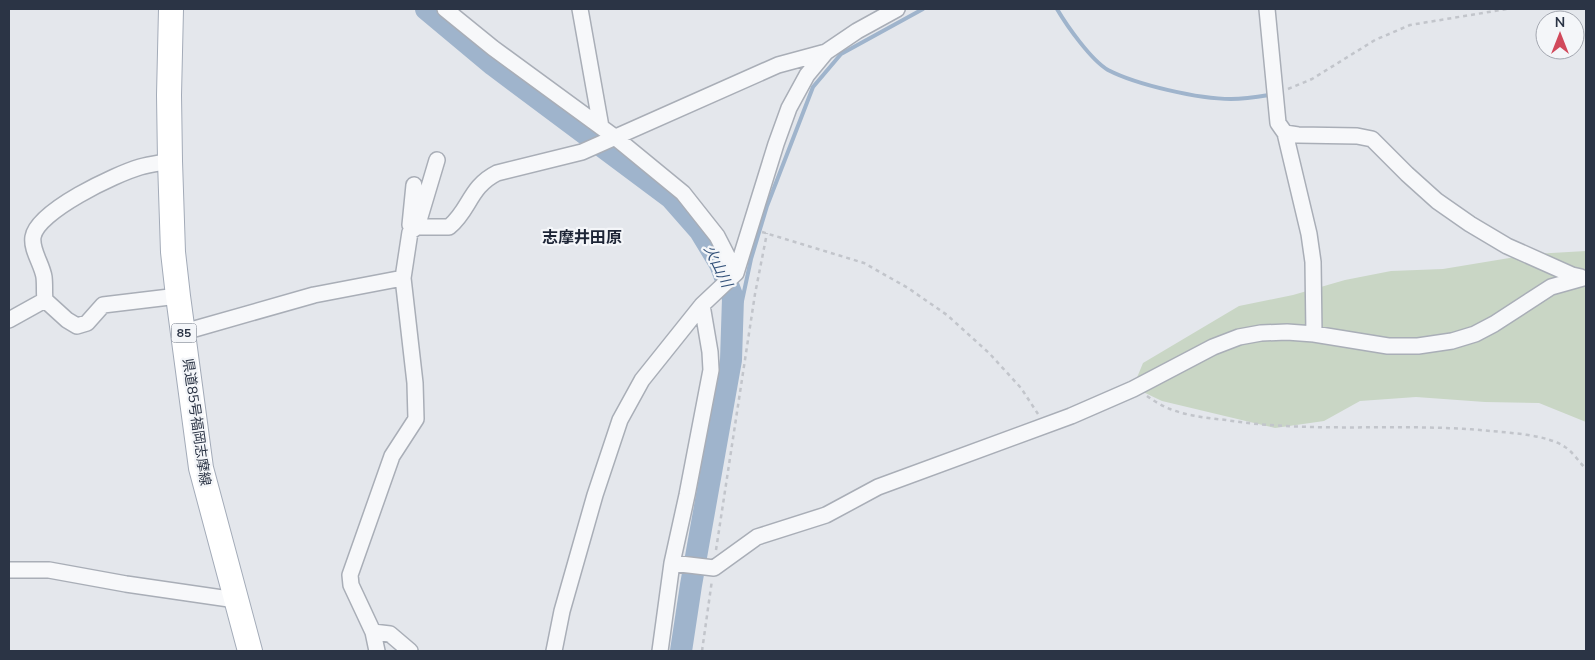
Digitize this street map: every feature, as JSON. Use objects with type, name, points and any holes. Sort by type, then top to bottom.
[{"type":"main road","name":"県道85号福岡志摩線","points":[[171,9],[170,161],[173,252],[178,296],[201,468],[250,651]]},
{"type":"street","points":[[445,9],[493,48],[616,138],[683,193],[717,236],[736,272]]},
{"type":"street","points":[[580,9],[601,127]]},
{"type":"street","points":[[554,651],[562,611],[582,539],[620,420],[642,380],[702,305],[736,272],[776,144],[789,108],[807,75],[826,52],[857,31],[897,9]]},
{"type":"street","points":[[1267,9],[1278,123],[1285,133],[1310,243],[1314,296],[1314,334]]},
{"type":"street","points":[[413,230],[449,228],[456,222],[476,189],[485,180],[497,173],[582,152],[778,65],[826,52]]},
{"type":"street","points":[[1285,133],[1357,136],[1372,139],[1407,174],[1437,200],[1470,224],[1507,246],[1572,275],[1585,278]]},
{"type":"street","points":[[377,651],[373,632],[351,585],[350,575],[392,456],[416,418],[415,383],[403,278],[413,230],[436,160]]},
{"type":"street","points":[[170,161],[140,167],[100,184],[62,205],[45,218],[36,228],[33,238],[44,276],[45,300],[67,320],[77,326],[86,323],[103,305],[178,296]]},
{"type":"street","points":[[413,230],[414,185]]},
{"type":"street","points":[[184,332],[314,295],[403,278]]},
{"type":"street","points":[[676,564],[711,568],[757,537],[826,515],[878,487],[1045,426],[1133,389],[1204,351],[1239,337],[1261,333],[1286,332],[1314,334],[1388,346],[1418,346],[1452,341],[1475,334],[1494,324],[1551,287],[1585,278]]},
{"type":"street","points":[[9,320],[45,300]]},
{"type":"street","points":[[660,651],[710,370],[710,352],[702,305]]},
{"type":"street","points":[[9,570],[49,570],[126,584],[236,600]]},
{"type":"street","points":[[373,632],[390,634],[410,651]]},
{"type":"path","points":[[1275,94],[1312,79],[1375,40],[1410,25],[1507,9]]},
{"type":"path","points":[[702,651],[711,568],[755,294],[768,233],[864,263],[916,293],[947,315],[989,353],[1021,388],[1045,426]]},
{"type":"path","points":[[1133,389],[1170,409],[1188,415],[1254,425],[1425,427],[1524,434],[1565,447],[1586,469]]},
{"type":"green space","points":[[1586,251],[1586,422],[1539,403],[1485,402],[1416,397],[1360,401],[1324,421],[1275,428],[1162,401],[1141,391],[1136,380],[1143,363],[1239,306],[1293,295],[1345,280],[1391,271],[1443,269],[1534,254]]},
{"type":"waterway","name":"火山川","points":[[426,9],[493,65],[671,198],[700,231],[720,264],[733,298],[731,360],[681,651]]},
{"type":"waterway","points":[[733,323],[742,301],[751,259],[767,206],[813,87],[841,54],[923,9]]},
{"type":"waterway","points":[[1057,9],[1094,59],[1108,70],[1120,76],[1151,86],[1202,97],[1236,99],[1269,95]]},
{"type":"district","name":"志摩井田原","points":[[582,237]]}]
